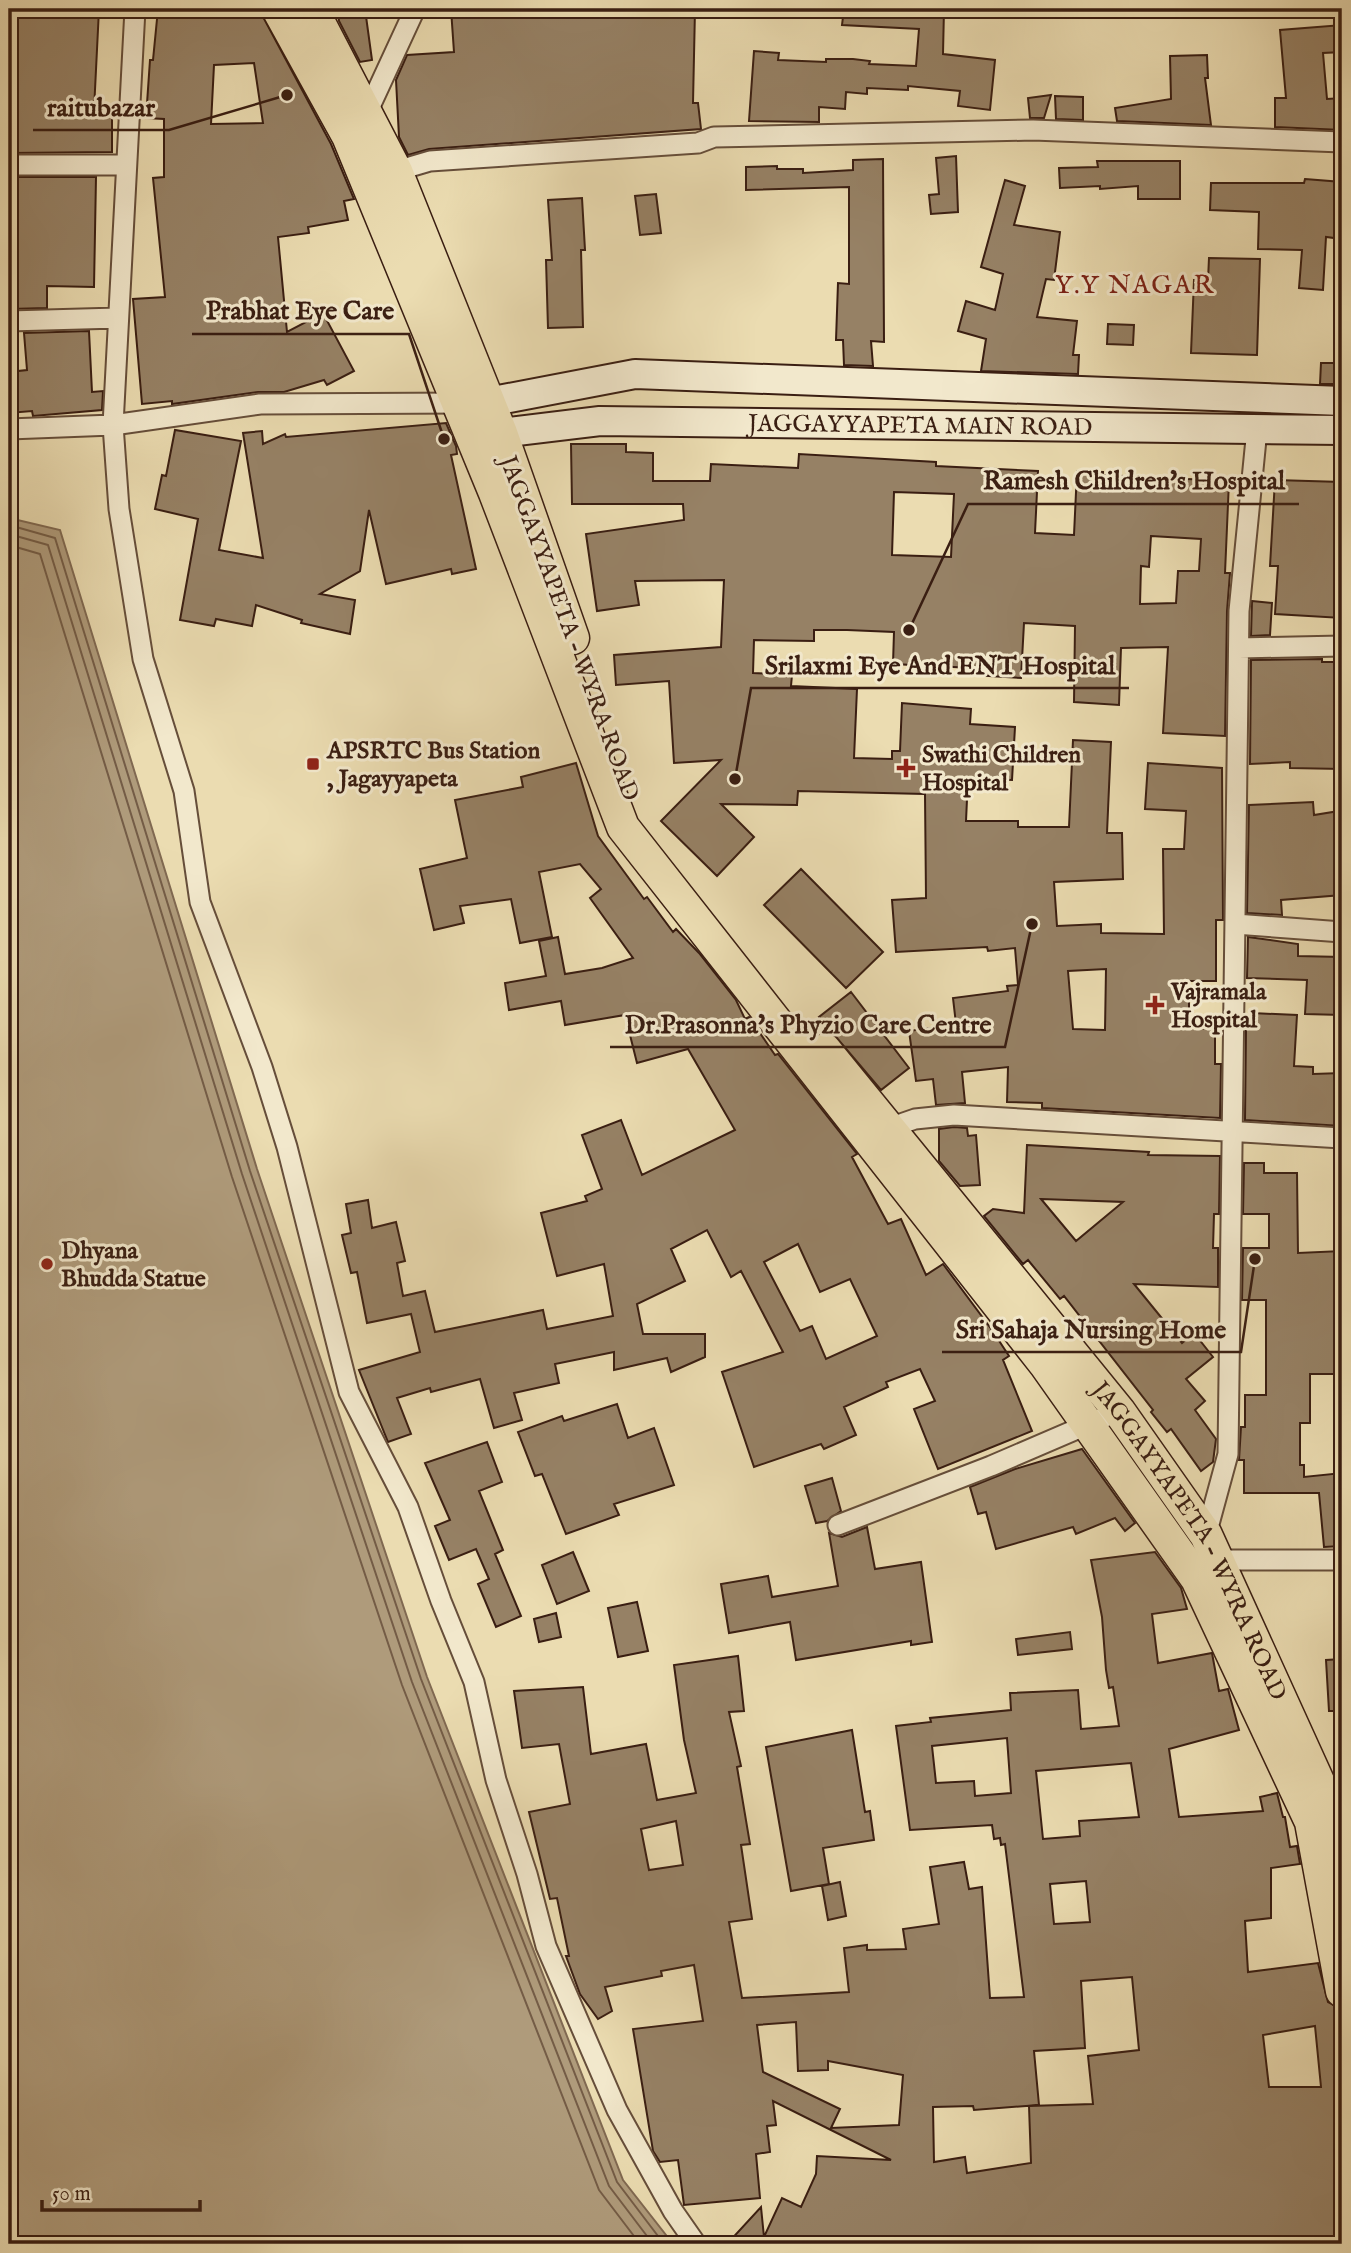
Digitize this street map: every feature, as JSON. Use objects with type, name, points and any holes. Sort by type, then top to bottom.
[{"type":"main road","points":[[278,9],[348,136],[473,402]]},
{"type":"main road","points":[[312,9],[396,171],[473,402],[623,827],[1028,1342],[1197,1578],[1311,1822],[1342,1991]]},
{"type":"main road","points":[[473,402],[635,374],[1342,401]]},
{"type":"main road","name":"JAGGAYYAPETA - WYRA ROAD","points":[[473,402],[500,433],[633,809],[1119,1411],[1212,1548],[1337,1812],[1342,1857]]},
{"type":"main road","name":"JAGGAYYAPETA MAIN ROAD","points":[[500,433],[600,421],[1342,430]]},
{"type":"street","points":[[135,9],[113,425],[119,509],[143,659],[184,791],[200,902],[262,1067],[287,1147],[349,1392],[408,1507],[440,1601],[474,1682],[496,1780],[527,1874],[546,1945],[617,2110],[673,2211],[696,2244]]},
{"type":"street","points":[[366,115],[415,9]]},
{"type":"street","points":[[396,171],[430,161],[698,144],[713,137],[1033,130],[1342,142]]},
{"type":"street","points":[[9,166],[125,165]]},
{"type":"street","points":[[9,321],[118,318]]},
{"type":"street","points":[[9,429],[113,425],[260,404],[473,402]]},
{"type":"street","points":[[1257,429],[1238,648],[1228,1454],[1212,1548],[1342,1560]]},
{"type":"street","points":[[1238,648],[1342,646]]},
{"type":"street","points":[[1235,924],[1342,932]]},
{"type":"street","points":[[889,1128],[915,1119],[954,1115],[1342,1138]]},
{"type":"street","points":[[838,1525],[991,1466],[1119,1411]]},
{"type":"water","points":[[9,518],[60,530],[257,1169],[427,1677],[623,2180],[673,2244],[9,2244]]},
{"type":"building","points":[[99,9],[94,110],[112,110],[112,152],[9,153],[9,10]]},
{"type":"building","points":[[158,9],[221,9],[220,15],[261,13],[331,144],[354,199],[344,201],[348,220],[308,227],[309,233],[278,237],[287,332],[323,313],[354,371],[327,385],[324,380],[284,392],[258,392],[172,404],[172,401],[142,404],[133,299],[165,297],[153,178],[164,177],[164,119],[146,118],[150,60],[153,60]],"holes":[[[254,63],[263,123],[211,124],[214,65]]]},
{"type":"building","points":[[365,9],[372,60],[360,62],[339,21],[338,12]]},
{"type":"building","points":[[451,9],[695,9],[693,103],[698,103],[701,129],[429,149],[408,155],[399,137],[396,80],[407,55],[454,52]]},
{"type":"building","points":[[844,9],[944,9],[943,54],[995,60],[990,110],[958,106],[960,91],[908,86],[908,90],[867,88],[867,94],[846,92],[845,109],[819,107],[819,122],[749,121],[754,51],[779,53],[778,60],[826,62],[826,59],[853,59],[870,61],[869,64],[916,66],[919,29],[842,25]]},
{"type":"building","points":[[1342,25],[1342,52],[1323,53],[1327,99],[1342,98],[1342,130],[1275,127],[1275,98],[1286,98],[1280,30]]},
{"type":"building","points":[[1207,55],[1208,78],[1205,78],[1211,125],[1117,121],[1115,108],[1171,99],[1170,56]]},
{"type":"building","points":[[1051,95],[1044,118],[1030,118],[1028,98]]},
{"type":"building","points":[[1055,96],[1083,97],[1083,120],[1056,119]]},
{"type":"building","points":[[956,156],[958,212],[931,214],[929,195],[939,194],[936,158]]},
{"type":"building","points":[[883,159],[884,342],[871,341],[873,366],[844,365],[843,340],[836,340],[838,283],[849,284],[849,187],[746,190],[746,167],[777,166],[777,169],[803,169],[803,173],[853,170],[853,160]]},
{"type":"building","points":[[1097,161],[1180,161],[1180,199],[1138,199],[1138,186],[1060,188],[1059,168],[1098,167]]},
{"type":"building","points":[[9,177],[96,177],[94,287],[47,286],[47,308],[9,309]]},
{"type":"building","points":[[1305,179],[1342,182],[1342,239],[1326,237],[1323,290],[1299,288],[1302,250],[1258,249],[1259,212],[1210,210],[1211,183],[1304,183]]},
{"type":"building","points":[[1005,180],[1025,186],[1014,225],[1060,232],[1054,280],[1046,279],[1037,317],[1077,321],[1073,355],[1079,355],[1078,374],[981,371],[986,339],[958,331],[966,301],[995,310],[1003,274],[981,267]]},
{"type":"building","points":[[656,194],[661,233],[640,235],[635,196]]},
{"type":"building","points":[[582,198],[585,250],[581,250],[583,327],[548,328],[546,260],[552,260],[548,200]]},
{"type":"building","points":[[1209,258],[1260,259],[1257,355],[1191,353],[1194,280],[1208,280]]},
{"type":"building","points":[[1108,324],[1134,325],[1133,345],[1107,344]]},
{"type":"building","points":[[89,331],[92,392],[103,391],[102,410],[33,416],[32,411],[9,413],[9,372],[27,370],[24,333]]},
{"type":"building","points":[[1321,363],[1342,363],[1342,384],[1320,384]]},
{"type":"building","points":[[446,423],[456,446],[457,454],[451,455],[476,569],[452,574],[451,569],[386,584],[369,510],[360,571],[320,594],[355,600],[350,634],[301,623],[302,620],[256,605],[252,626],[216,619],[214,626],[180,620],[198,519],[155,509],[162,475],[166,476],[175,430],[241,441],[219,550],[263,558],[243,433],[262,431],[263,444],[285,434],[286,437]]},
{"type":"building","points":[[571,444],[626,444],[626,452],[653,453],[653,481],[710,481],[711,464],[798,468],[799,454],[936,462],[936,466],[1038,471],[1035,533],[1074,535],[1077,471],[1103,472],[1103,475],[1229,481],[1225,573],[1230,573],[1225,736],[1163,733],[1168,647],[1121,648],[1119,705],[1074,702],[1075,626],[1024,623],[1021,678],[973,675],[973,668],[893,664],[894,632],[847,630],[814,630],[814,641],[754,640],[753,673],[792,675],[791,686],[857,689],[854,758],[892,759],[892,751],[900,751],[902,703],[971,709],[970,724],[1015,727],[1012,780],[968,778],[966,821],[1018,821],[1018,827],[1069,827],[1073,740],[1111,742],[1107,833],[1122,833],[1123,879],[1054,882],[1057,926],[1101,924],[1101,933],[1164,934],[1163,849],[1184,849],[1186,811],[1145,809],[1148,763],[1222,768],[1223,920],[1216,920],[1216,981],[1189,981],[1189,1028],[1215,1029],[1215,1064],[1221,1064],[1220,1118],[1042,1108],[1042,1103],[1007,1102],[1008,1067],[962,1072],[965,1103],[936,1105],[933,1079],[916,1081],[909,1031],[956,1024],[953,998],[1008,991],[1007,986],[1018,985],[1015,948],[896,952],[892,900],[926,898],[925,794],[798,791],[797,805],[721,804],[754,837],[717,876],[661,821],[721,760],[674,763],[669,681],[616,685],[614,655],[721,647],[724,580],[635,581],[639,605],[597,611],[586,534],[684,520],[683,504],[572,504]],"holes":[[[894,492],[954,494],[951,557],[892,555]],[[1151,536],[1201,539],[1199,571],[1178,571],[1176,603],[1140,604],[1141,566],[1149,567]],[[1106,969],[1105,1030],[1073,1029],[1068,971]]]},
{"type":"building","points":[[1275,480],[1342,482],[1342,618],[1275,614],[1278,566],[1270,566]]},
{"type":"building","points":[[1252,601],[1272,603],[1270,635],[1251,636]]},
{"type":"building","points":[[1322,659],[1322,662],[1342,662],[1342,769],[1290,768],[1290,762],[1250,764],[1251,660]]},
{"type":"building","points":[[576,763],[598,836],[644,899],[647,897],[673,932],[676,929],[699,953],[736,1000],[745,1019],[749,1017],[775,1055],[778,1054],[857,1154],[852,1157],[888,1224],[901,1219],[926,1275],[943,1264],[992,1330],[1009,1356],[1003,1360],[1032,1431],[938,1469],[914,1409],[935,1401],[920,1369],[886,1382],[888,1387],[844,1407],[856,1435],[824,1449],[821,1444],[754,1467],[722,1372],[783,1352],[741,1271],[731,1277],[707,1230],[671,1249],[685,1281],[637,1304],[643,1334],[705,1334],[705,1357],[671,1372],[667,1358],[614,1370],[614,1352],[555,1364],[559,1383],[514,1393],[522,1420],[494,1428],[480,1379],[431,1392],[430,1388],[397,1398],[411,1434],[388,1442],[359,1370],[420,1352],[411,1314],[367,1323],[357,1272],[351,1273],[342,1235],[351,1233],[346,1204],[368,1200],[372,1228],[396,1222],[405,1261],[397,1263],[403,1296],[425,1291],[435,1332],[543,1310],[547,1329],[613,1316],[604,1264],[557,1276],[541,1213],[587,1201],[585,1196],[602,1189],[582,1135],[621,1120],[642,1175],[735,1130],[688,1049],[637,1063],[625,1015],[565,1025],[561,1001],[509,1010],[505,983],[546,976],[539,941],[558,937],[565,974],[602,968],[633,958],[590,898],[601,889],[580,864],[539,872],[552,937],[520,943],[511,899],[460,906],[464,923],[434,930],[420,869],[467,858],[455,800],[523,787],[521,777]],"holes":[[[798,1244],[820,1292],[850,1279],[877,1336],[826,1359],[812,1326],[800,1331],[764,1262]]]},
{"type":"building","points":[[1313,802],[1314,815],[1339,811],[1342,895],[1281,900],[1282,915],[1247,913],[1249,805]]},
{"type":"building","points":[[801,869],[883,952],[846,988],[764,905]]},
{"type":"building","points":[[1248,937],[1298,944],[1298,956],[1342,957],[1342,1015],[1305,1014],[1307,980],[1247,978]]},
{"type":"building","points":[[851,992],[909,1068],[881,1090],[819,1017]]},
{"type":"building","points":[[1252,1013],[1297,1015],[1294,1066],[1313,1067],[1313,1074],[1342,1073],[1342,1126],[1245,1120],[1246,1029],[1251,1029]]},
{"type":"building","points":[[967,1128],[968,1136],[976,1135],[980,1185],[960,1186],[939,1161],[939,1129]]},
{"type":"building","points":[[1027,1145],[1149,1152],[1148,1155],[1220,1156],[1219,1214],[1214,1214],[1213,1248],[1218,1248],[1218,1287],[1134,1284],[1182,1343],[1194,1333],[1213,1357],[1186,1379],[1205,1401],[1195,1410],[1216,1439],[1213,1462],[1201,1471],[1171,1429],[1167,1432],[1151,1412],[1153,1410],[1064,1296],[1060,1299],[1028,1260],[1023,1264],[984,1216],[993,1209],[1024,1213]],"holes":[[[1041,1199],[1123,1202],[1076,1241]]]},
{"type":"building","points":[[1244,1163],[1264,1163],[1264,1173],[1297,1173],[1298,1253],[1342,1251],[1342,1374],[1310,1374],[1310,1423],[1300,1423],[1300,1465],[1304,1465],[1304,1477],[1342,1473],[1342,1546],[1324,1547],[1319,1493],[1244,1493],[1244,1460],[1239,1460],[1241,1427],[1245,1427],[1245,1395],[1266,1395],[1266,1300],[1242,1300],[1243,1248],[1269,1248],[1269,1214],[1243,1214]]},
{"type":"building","points":[[617,1404],[628,1438],[654,1428],[674,1485],[614,1504],[619,1515],[566,1534],[542,1474],[535,1476],[518,1432],[562,1416],[564,1421]]},
{"type":"building","points":[[487,1442],[502,1482],[479,1491],[503,1550],[495,1554],[521,1616],[496,1627],[478,1584],[489,1579],[476,1549],[449,1560],[435,1526],[450,1520],[425,1463]]},
{"type":"building","points":[[1082,1449],[1135,1523],[1125,1531],[1115,1518],[1076,1534],[1073,1527],[996,1549],[986,1512],[978,1514],[970,1487],[1015,1469]]},
{"type":"building","points":[[832,1478],[841,1511],[827,1521],[816,1523],[805,1486]]},
{"type":"building","points":[[867,1527],[875,1569],[921,1562],[932,1642],[911,1645],[911,1641],[796,1660],[790,1622],[729,1633],[721,1584],[768,1576],[772,1597],[838,1586],[829,1533],[842,1537]]},
{"type":"building","points":[[573,1552],[589,1591],[557,1604],[542,1565]]},
{"type":"building","points":[[1155,1552],[1181,1588],[1187,1609],[1152,1614],[1158,1663],[1212,1653],[1219,1691],[1228,1689],[1239,1730],[1169,1749],[1179,1817],[1263,1811],[1260,1797],[1277,1793],[1285,1817],[1290,1847],[1297,1846],[1300,1864],[1271,1868],[1271,1918],[1245,1921],[1248,1972],[1318,1963],[1328,2002],[1342,2009],[1342,2244],[727,2244],[761,2207],[764,2237],[782,2198],[801,2207],[816,2174],[817,2156],[891,2160],[773,2101],[776,2125],[767,2126],[770,2152],[756,2154],[760,2198],[684,2205],[678,2160],[660,2162],[653,2151],[633,2029],[703,2021],[694,1965],[661,1971],[662,1976],[605,1987],[612,2011],[598,2019],[580,1994],[566,1956],[569,1956],[557,1898],[550,1899],[529,1812],[570,1804],[559,1744],[522,1748],[514,1691],[583,1687],[591,1754],[646,1744],[657,1800],[696,1793],[684,1740],[674,1665],[738,1656],[744,1711],[729,1712],[741,1766],[737,1767],[750,1844],[741,1845],[752,1919],[729,1922],[742,1998],[849,1992],[844,1948],[867,1945],[867,1950],[906,1949],[903,1929],[939,1924],[930,1867],[964,1862],[969,1889],[982,1887],[990,1998],[1024,1997],[1005,1844],[1001,1845],[1000,1838],[994,1839],[992,1825],[910,1830],[896,1726],[931,1722],[930,1718],[1011,1710],[1010,1693],[1078,1690],[1081,1729],[1119,1726],[1113,1687],[1109,1688],[1102,1617],[1091,1560]],"holes":[[[1007,1738],[1011,1793],[975,1796],[974,1781],[936,1783],[932,1746]],[[1131,1763],[1139,1817],[1079,1821],[1080,1836],[1043,1839],[1036,1771]],[[676,1821],[683,1865],[649,1870],[641,1829]],[[1086,1881],[1090,1922],[1054,1924],[1050,1884]],[[1132,1977],[1139,2050],[1088,2056],[1093,2104],[1029,2106],[1031,2163],[967,2173],[965,2157],[934,2162],[933,2107],[973,2106],[974,2110],[1039,2105],[1034,2051],[1085,2048],[1081,1981]],[[796,2022],[798,2071],[828,2070],[828,2061],[903,2075],[899,2125],[831,2128],[840,2109],[763,2072],[757,2025]],[[1315,2026],[1321,2087],[1269,2087],[1263,2035]]]},
{"type":"building","points":[[637,1602],[648,1651],[618,1657],[608,1608]]},
{"type":"building","points":[[556,1613],[561,1637],[539,1642],[534,1619]]},
{"type":"building","points":[[1070,1632],[1072,1649],[1018,1655],[1016,1639]]},
{"type":"building","points":[[1342,1659],[1342,1711],[1329,1711],[1326,1660]]},
{"type":"building","points":[[852,1730],[865,1812],[870,1811],[874,1840],[823,1848],[829,1884],[791,1891],[766,1747]]},
{"type":"building","points":[[840,1882],[846,1916],[828,1920],[822,1886]]},
{"type":"place","name":"raitubazar","points":[[287,95]]},
{"type":"place","name":"Prabhat Eye Care","points":[[444,439]]},
{"type":"place","name":"Ramesh Children's Hospital","points":[[909,630]]},
{"type":"place","name":"APSRTC Bus Station , Jagayyapeta","points":[[313,764]]},
{"type":"place","name":"Swathi Children Hospital","points":[[906,768]]},
{"type":"place","name":"Srilaxmi Eye And ENT Hospital","points":[[735,779]]},
{"type":"place","name":"Dr.Prasonna's Phyzio Care Centre","points":[[1032,924]]},
{"type":"place","name":"Vajramala Hospital","points":[[1155,1005]]},
{"type":"place","name":"Sri Sahaja Nursing Home","points":[[1255,1259]]},
{"type":"place","name":"Dhyana Bhudda Statue","points":[[47,1264]]},
{"type":"district","name":"Y.Y NAGAR","points":[[1135,284]]}]
